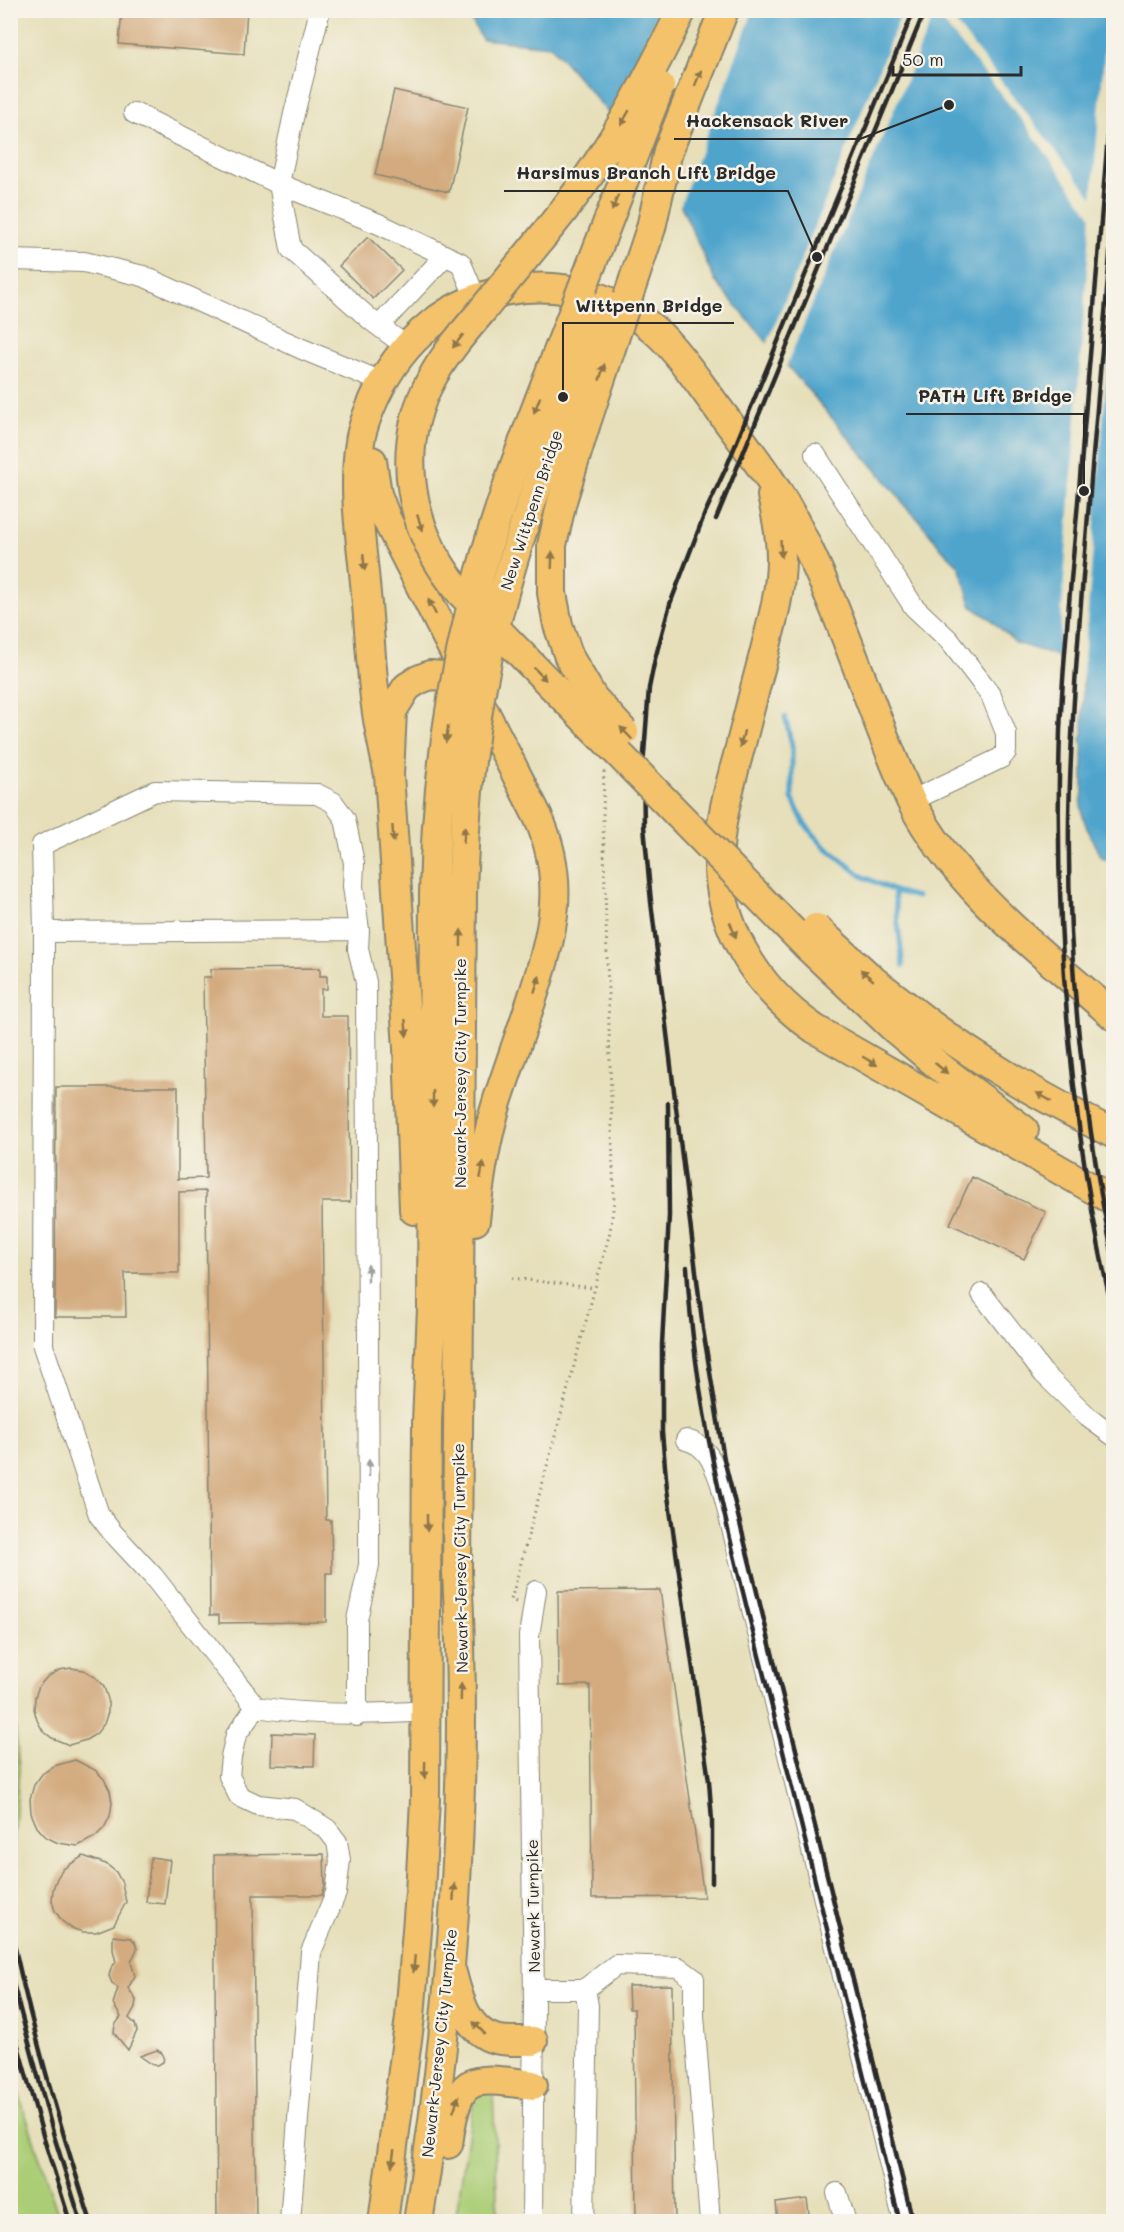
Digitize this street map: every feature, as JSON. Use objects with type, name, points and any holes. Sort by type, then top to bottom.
[{"type":"highway","points":[[681,10],[644,85],[597,165],[566,207],[459,338],[432,379],[424,396],[414,432],[410,467],[418,520],[432,552],[461,593],[808,947],[905,1021],[1108,1126]]},
{"type":"highway","name":"New Wittpenn Bridge","points":[[434,894],[438,810],[450,717],[461,652],[483,563],[516,461],[687,10]]},
{"type":"highway","name":"New Wittpenn Bridge","points":[[462,893],[465,821],[472,749],[481,692],[502,598],[530,508],[626,248],[668,151],[724,10]]},
{"type":"highway","points":[[668,151],[651,228],[611,345],[555,529],[551,575],[552,592],[558,625],[576,671],[603,710],[838,949],[875,982],[905,1021],[989,1105],[1113,1188]]},
{"type":"highway","points":[[427,1422],[418,1307],[408,1048],[389,776],[377,712],[360,524],[358,474],[362,432],[382,382],[406,346],[444,314],[476,299],[512,290],[551,287],[585,292],[628,312],[652,328],[674,350],[765,471],[799,529],[828,592],[911,801],[932,837],[963,878],[1008,923],[1113,1016]]},
{"type":"highway","points":[[382,382],[372,445],[372,469],[377,494],[389,524],[543,829],[551,856],[555,898],[547,951],[498,1102],[488,1140],[477,1202],[474,1238],[471,1571],[462,1648]]},
{"type":"highway","points":[[765,471],[779,532],[781,561],[779,587],[725,807],[719,849],[723,898],[740,947],[773,995],[793,1014],[815,1029],[1113,1201]]},
{"type":"highway","points":[[389,776],[392,711],[407,687],[424,677],[443,676],[460,684],[495,735]]},
{"type":"highway","name":"Newark-Jersey City Turnpike","points":[[418,2222],[438,2080],[458,1834],[462,1648],[457,1572],[462,893]]},
{"type":"highway","name":"Newark-Jersey City Turnpike","points":[[383,2222],[403,2079],[422,1862],[426,1711],[427,1422],[432,1308],[434,894]]},
{"type":"highway","points":[[449,1960],[459,1997],[475,2027],[492,2038],[533,2041]]},
{"type":"highway","points":[[429,2222],[442,2190],[451,2121],[460,2094],[469,2084],[482,2080],[533,2085]]},
{"type":"street","points":[[320,10],[279,184],[291,249],[379,326],[406,346]]},
{"type":"street","points":[[134,113],[279,184],[379,224],[461,263],[476,299]]},
{"type":"street","points":[[379,326],[445,255]]},
{"type":"street","points":[[10,260],[84,262],[143,276],[302,349],[382,382]]},
{"type":"street","points":[[815,454],[914,607],[949,640],[991,695],[1006,733],[1005,752],[1001,758],[911,801]]},
{"type":"street","points":[[357,1716],[357,1620],[369,1565],[366,982],[353,886],[354,863],[348,830],[345,819],[333,802],[317,794],[155,791],[42,845],[44,932],[43,1346],[99,1515],[153,1576],[256,1707],[286,1712],[357,1716],[426,1711]]},
{"type":"street","points":[[44,932],[359,939]]},
{"type":"street","points":[[982,1294],[1043,1373],[1088,1417],[1113,1436]]},
{"type":"street","points":[[686,1440],[697,1442],[704,1448],[721,1485],[904,2222]]},
{"type":"street","name":"Newark Turnpike","points":[[532,2222],[534,1989],[529,1636],[534,1599]]},
{"type":"street","points":[[256,1707],[236,1735],[231,1757],[229,1776],[239,1796],[258,1805],[295,1809],[327,1829],[337,1842],[339,1860],[336,1893],[311,1952],[290,2222]]},
{"type":"street","points":[[534,1989],[585,1989],[616,1965],[678,1967],[694,1979],[694,2015],[710,2222]]},
{"type":"street","points":[[584,2222],[588,2006],[585,1989]]},
{"type":"street","points":[[837,2193],[846,2222]]},
{"type":"path","points":[[534,1599],[511,1600],[593,1288],[610,1232],[614,1202],[603,817],[604,771]]},
{"type":"path","points":[[512,1278],[593,1288]]},
{"type":"green space","points":[[11,1672],[19,1769],[11,1880]]},
{"type":"green space","points":[[11,2069],[60,2221],[11,2221]]},
{"type":"green space","points":[[475,2091],[493,2092],[498,2221],[455,2222]]},
{"type":"water","points":[[466,11],[1113,11],[1113,863],[1100,856],[1088,831],[1081,805],[1083,676],[1054,655],[1016,643],[989,618],[972,607],[959,566],[902,503],[715,281],[673,188],[551,46],[482,39]]},
{"type":"pier","points":[[903,10],[946,11],[1092,197],[1108,11],[1113,11],[1113,296],[1080,710],[1080,678],[1058,662],[1091,216],[1025,124],[935,12],[785,369],[766,347]]},
{"type":"pier","points":[[658,11],[753,11],[679,209],[670,189],[609,118],[632,80]]},
{"type":"building","points":[[122,10],[247,10],[244,54],[119,44]]},
{"type":"building","points":[[394,90],[468,107],[449,192],[375,175]]},
{"type":"building","points":[[368,237],[402,270],[373,299],[339,266]]},
{"type":"building","points":[[320,968],[320,976],[327,976],[327,989],[321,989],[321,1016],[348,1016],[350,1202],[322,1202],[326,1520],[331,1520],[332,1573],[326,1573],[326,1622],[219,1623],[219,1615],[210,1615],[206,1191],[179,1192],[179,1273],[125,1273],[126,1317],[55,1317],[56,1087],[178,1087],[178,1179],[206,1178],[203,977],[211,977],[211,969]]},
{"type":"building","points":[[972,1177],[1046,1212],[1024,1259],[950,1224]]},
{"type":"building","points":[[660,1590],[704,1897],[592,1898],[590,1685],[559,1686],[558,1591]]},
{"type":"building","points":[[71,1668],[84,1670],[104,1687],[108,1699],[108,1712],[104,1724],[96,1734],[69,1745],[52,1738],[43,1731],[34,1709],[39,1686],[47,1677],[59,1670]]},
{"type":"building","points":[[272,1733],[315,1735],[314,1766],[271,1765]]},
{"type":"building","points":[[75,1760],[95,1770],[104,1779],[110,1791],[112,1803],[110,1816],[104,1828],[95,1837],[78,1846],[58,1843],[46,1837],[37,1827],[31,1813],[30,1799],[34,1785],[42,1774],[54,1766]]},
{"type":"building","points":[[324,1854],[325,1886],[322,1895],[253,1895],[256,2222],[217,2222],[214,1855]]},
{"type":"building","points":[[83,1856],[106,1864],[116,1872],[122,1883],[126,1902],[114,1925],[96,1932],[83,1932],[71,1928],[62,1921],[52,1901],[53,1889],[63,1869]]},
{"type":"building","points":[[151,1857],[170,1860],[165,1904],[146,1902]]},
{"type":"building","points":[[113,1936],[131,1938],[137,1949],[131,1962],[135,1976],[128,1988],[136,2000],[129,2018],[135,2024],[137,2031],[128,2050],[114,2033],[115,2025],[121,2017],[113,2004],[118,1988],[109,1976],[116,1962]]},
{"type":"building","points":[[672,1985],[675,2222],[636,2222],[634,2009],[629,2009],[628,1986]]},
{"type":"building","points":[[157,2050],[164,2057],[163,2062],[158,2065],[153,2065],[140,2056]]},
{"type":"building","points":[[807,2199],[810,2222],[778,2222],[776,2203]]},
{"type":"waterway","points":[[785,717],[792,745],[792,798],[804,823],[823,845],[862,876],[894,891],[917,897]]},
{"type":"waterway","points":[[894,891],[903,966]]},
{"type":"railway","points":[[913,2222],[724,1459],[703,1329],[651,902],[644,826],[643,767],[649,688],[670,604],[705,513],[726,468],[914,10]]},
{"type":"railway","points":[[716,519],[925,10]]},
{"type":"railway","points":[[1114,62],[1064,662],[1059,805],[1063,952],[1068,1026],[1086,1172],[1114,1317]]},
{"type":"railway","points":[[1114,207],[1079,628],[1069,818],[1074,985],[1086,1097],[1114,1262]]},
{"type":"railway","points":[[668,1103],[669,1216],[662,1344],[662,1432],[667,1489],[709,1781],[712,1821],[712,1883]]},
{"type":"railway","points":[[687,1267],[699,1381],[708,1437],[732,1549],[900,2222]]},
{"type":"railway","points":[[10,1925],[46,2075],[91,2222]]},
{"type":"railway","points":[[10,1972],[54,2136],[81,2222]]},
{"type":"railway","points":[[10,2017],[70,2222]]},
{"type":"place","name":"Hackensack River","points":[[949,105]]},
{"type":"place","name":"Harsimus Branch Lift Bridge","points":[[817,257]]},
{"type":"place","name":"Wittpenn Bridge","points":[[563,397]]},
{"type":"place","name":"PATH Lift Bridge","points":[[1084,491]]}]
